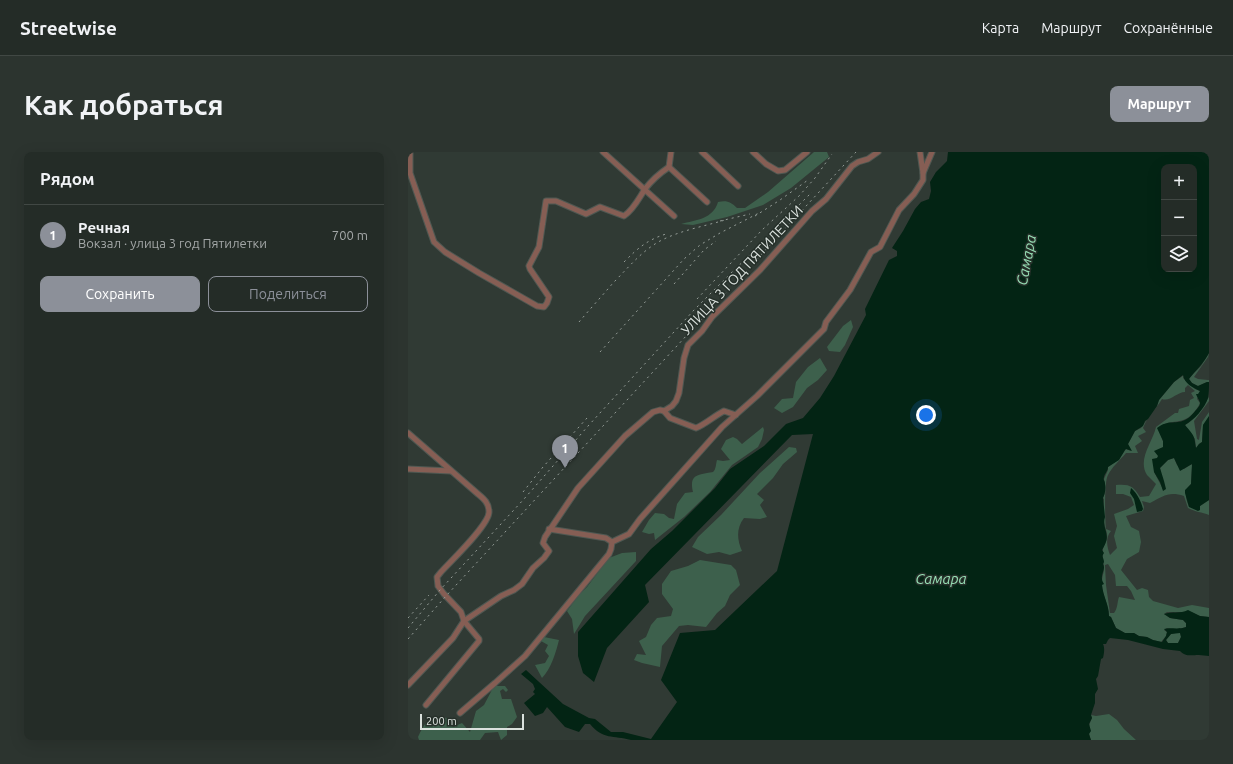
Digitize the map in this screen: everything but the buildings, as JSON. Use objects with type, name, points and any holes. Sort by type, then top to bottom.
[{"type":"street","points":[[410,152],[409,175],[434,242],[445,252],[479,273],[537,306],[544,307],[547,304],[549,297],[529,266],[539,247],[546,200],[556,201],[586,214],[600,207],[624,216],[629,213],[645,189],[656,176],[669,167],[671,152]]},
{"type":"street","points":[[603,152],[674,216]]},
{"type":"street","points":[[702,152],[738,186]]},
{"type":"street","points":[[753,152],[766,164],[778,171],[785,170],[808,152]]},
{"type":"street","name":"УЛИЦА 3 ГОД ПЯТИЛЕТКИ","points":[[464,621],[522,584],[549,551],[543,543],[549,529],[578,488],[625,436],[654,412],[660,410],[664,411],[672,406],[676,401],[679,393],[684,358],[688,345],[702,331],[712,317],[760,270],[812,211],[826,199],[852,166],[858,162],[868,159],[878,152]]},
{"type":"street","points":[[920,152],[923,173]]},
{"type":"street","points":[[612,542],[628,534],[722,427],[824,329],[826,322],[850,290],[871,252],[880,247],[899,210],[914,194],[922,180],[923,173],[932,152]]},
{"type":"street","points":[[669,167],[707,202]]},
{"type":"street","points":[[664,411],[670,418],[696,428],[724,411],[736,415]]},
{"type":"street","points":[[408,433],[488,503],[489,513],[483,526],[438,577],[437,583],[440,590],[461,612],[464,621],[479,639],[479,642],[426,706]]},
{"type":"street","points":[[408,469],[451,471]]},
{"type":"street","points":[[549,529],[606,538],[612,542]]},
{"type":"street","points":[[460,713],[525,656],[609,554],[612,542]]},
{"type":"street","points":[[408,685],[453,638],[464,621]]},
{"type":"shaded area","points":[[814,152],[827,152],[829,157],[791,188],[763,205],[727,217],[693,225],[681,224],[703,218],[716,208],[718,202],[726,201],[737,208],[745,208],[768,192]]},
{"type":"shaded area","points":[[851,320],[853,327],[845,345],[840,352],[829,351],[827,347],[843,326]]},
{"type":"shaded area","points":[[1209,353],[1208,357],[1194,377],[1209,380],[1209,382],[1198,386],[1192,383],[1189,379],[1201,366]]},
{"type":"shaded area","points":[[820,358],[827,370],[818,380],[807,388],[793,407],[782,413],[774,408],[782,399],[793,398],[796,382],[808,367]]},
{"type":"shaded area","points":[[1184,375],[1183,378],[1195,389],[1200,391],[1197,399],[1200,403],[1191,416],[1186,419],[1168,423],[1158,428],[1163,441],[1163,448],[1160,449],[1154,472],[1164,491],[1160,468],[1168,460],[1174,458],[1177,465],[1184,469],[1193,464],[1191,484],[1186,492],[1187,501],[1189,507],[1200,506],[1209,500],[1209,515],[1188,508],[1184,496],[1170,494],[1150,503],[1142,501],[1144,507],[1143,511],[1126,516],[1131,527],[1139,531],[1141,542],[1139,552],[1127,559],[1121,570],[1137,590],[1142,588],[1148,590],[1149,597],[1153,601],[1178,608],[1192,605],[1209,608],[1209,617],[1200,616],[1191,612],[1167,612],[1164,614],[1170,618],[1183,620],[1186,623],[1186,627],[1176,629],[1167,628],[1164,630],[1167,632],[1166,636],[1161,642],[1139,636],[1134,633],[1125,633],[1116,628],[1111,617],[1109,616],[1102,583],[1104,568],[1102,552],[1107,537],[1104,523],[1103,498],[1105,491],[1104,479],[1108,467],[1119,459],[1126,449],[1131,451],[1128,444],[1135,431],[1141,428],[1148,418],[1143,428],[1146,432],[1138,436],[1142,441],[1135,446],[1138,453],[1126,453],[1108,475],[1105,493],[1105,518],[1106,529],[1111,531],[1107,543],[1110,555],[1117,548],[1114,536],[1117,526],[1114,514],[1134,505],[1131,497],[1123,494],[1116,494],[1116,485],[1131,486],[1140,497],[1149,496],[1156,484],[1147,475],[1144,469],[1144,463],[1156,427],[1175,413],[1178,413],[1179,409],[1189,406],[1190,400],[1194,398],[1191,393],[1195,391],[1188,385],[1185,388],[1185,392],[1165,400],[1162,399],[1153,411],[1159,400],[1174,382]],"holes":[[[1108,564],[1115,575],[1116,586],[1127,586],[1135,600],[1119,597],[1114,613],[1110,613],[1106,585],[1105,565]]]},
{"type":"shaded area","points":[[1209,397],[1209,401],[1194,421],[1197,439],[1199,440],[1202,422],[1209,412],[1209,417],[1203,425],[1202,442],[1196,448],[1195,439],[1185,425],[1202,409]]},
{"type":"shaded area","points":[[763,427],[764,430],[762,439],[758,447],[732,465],[710,492],[684,517],[655,540],[654,533],[649,534],[642,532],[655,513],[664,514],[669,518],[674,519],[677,504],[685,493],[693,492],[692,481],[694,478],[698,475],[713,472],[717,460],[730,460],[721,449],[726,440],[733,437],[742,444]]},
{"type":"shaded area","points":[[789,447],[796,448],[797,452],[783,464],[773,478],[757,494],[764,500],[760,505],[767,517],[760,519],[744,518],[741,522],[738,534],[742,551],[730,555],[719,552],[707,554],[692,547],[698,537],[721,515],[760,473]]},
{"type":"shaded area","points":[[636,552],[636,561],[585,616],[574,634],[572,619],[567,611],[579,595],[609,558],[622,553]]},
{"type":"shaded area","points":[[700,560],[731,565],[736,570],[740,585],[730,595],[725,606],[717,613],[706,627],[688,625],[679,626],[662,646],[660,667],[634,660],[637,654],[646,655],[639,641],[646,637],[651,625],[657,618],[671,616],[673,609],[662,594],[662,584],[671,571],[688,566]]},
{"type":"shaded area","points":[[1180,632],[1181,637],[1178,643],[1168,643],[1166,640],[1171,634]]},
{"type":"shaded area","points":[[544,637],[559,640],[551,665],[542,678],[535,665],[545,663],[549,656],[545,651],[548,645],[541,641]]},
{"type":"shaded area","points":[[494,686],[505,686],[508,690],[506,692],[503,689],[500,691],[502,699],[511,699],[517,717],[512,724],[507,727],[507,735],[501,740],[498,732],[485,733],[480,740],[419,740],[418,737],[426,723],[436,718],[447,718],[453,727],[462,723],[470,732],[476,711],[484,705]]},
{"type":"shaded area","points":[[1109,714],[1117,720],[1136,740],[1091,740],[1089,729],[1092,718],[1091,715],[1096,716]]},
{"type":"water","name":"Самара","points":[[948,152],[1209,152],[1209,353],[1189,379],[1192,383],[1198,386],[1209,382],[1209,392],[1207,402],[1202,410],[1185,425],[1193,435],[1196,448],[1202,442],[1203,425],[1209,416],[1209,500],[1200,506],[1200,510],[1198,511],[1189,507],[1185,490],[1191,484],[1192,464],[1180,471],[1174,458],[1168,460],[1160,468],[1166,489],[1163,491],[1154,472],[1152,459],[1157,458],[1158,456],[1154,451],[1163,447],[1163,441],[1157,428],[1161,425],[1187,419],[1200,405],[1196,394],[1200,391],[1187,383],[1183,375],[1174,382],[1159,400],[1157,406],[1145,421],[1143,426],[1135,431],[1128,444],[1132,451],[1126,449],[1119,460],[1108,467],[1108,470],[1104,476],[1104,525],[1107,540],[1102,550],[1104,553],[1102,580],[1104,584],[1102,585],[1109,616],[1111,617],[1116,628],[1125,633],[1134,633],[1139,636],[1162,642],[1167,632],[1164,629],[1186,627],[1186,623],[1183,620],[1170,618],[1164,614],[1188,610],[1200,616],[1209,617],[1209,656],[1187,655],[1180,651],[1163,649],[1128,640],[1110,638],[1106,644],[1103,644],[1103,658],[1101,659],[1098,676],[1096,679],[1098,689],[1095,694],[1095,703],[1091,715],[1092,718],[1089,724],[1091,731],[1089,734],[1091,740],[631,740],[604,735],[599,733],[590,724],[585,724],[579,732],[565,727],[547,707],[543,713],[535,716],[524,703],[535,694],[533,692],[535,689],[533,684],[521,674],[526,670],[563,704],[589,718],[595,719],[611,732],[623,732],[651,739],[677,702],[661,680],[680,633],[715,630],[777,571],[813,434],[792,435],[645,585],[649,602],[607,648],[594,682],[583,673],[578,656],[578,632],[651,549],[672,531],[715,488],[730,469],[764,446],[786,424],[803,418],[820,398],[834,376],[866,315],[865,309],[889,260],[897,256],[897,251],[892,248],[915,209],[921,202],[929,199],[931,191],[930,182],[936,172],[947,161]],"holes":[[[1180,633],[1181,637],[1178,643],[1168,643],[1166,640],[1171,634]]]},
{"type":"water","points":[[1131,488],[1140,500],[1143,509],[1142,511],[1137,512],[1134,499],[1130,493]]},
{"type":"railway","points":[[408,639],[856,152]]},
{"type":"railway","points":[[697,299],[762,230],[799,196],[815,178],[832,154]]},
{"type":"railway","points":[[755,216],[808,180]]},
{"type":"railway","points":[[778,226],[812,192]]},
{"type":"railway","points":[[600,352],[684,259],[700,245],[759,213]]},
{"type":"railway","points":[[720,221],[750,214]]},
{"type":"railway","points":[[579,322],[613,283],[637,259],[656,243],[679,233],[725,220]]},
{"type":"railway","points":[[408,628],[440,590],[694,310],[782,224]]},
{"type":"railway","points":[[624,262],[643,245],[666,234]]},
{"type":"railway","points":[[674,284],[704,250],[716,241]]},
{"type":"railway","points":[[523,492],[543,467],[587,418]]},
{"type":"railway","points":[[408,618],[429,595]]},
{"type":"place","name":"Речная","points":[[565,468]]}]
